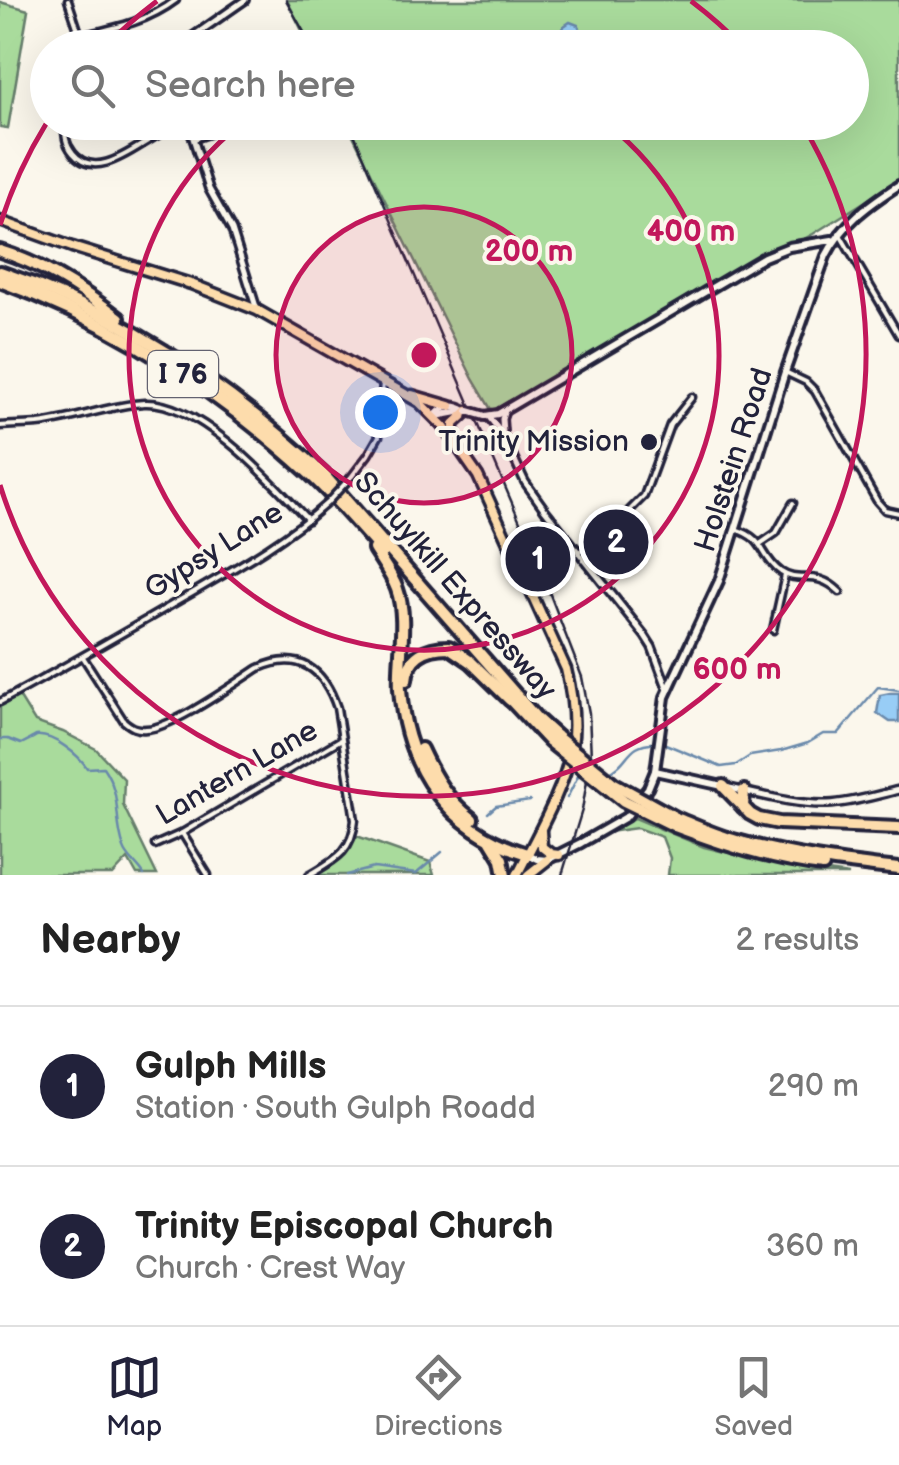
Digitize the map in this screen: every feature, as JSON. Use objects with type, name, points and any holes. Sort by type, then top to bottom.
[{"type":"highway","points":[[0,251],[55,275],[143,337]]},
{"type":"highway","name":"Schuylkill Expressway","points":[[0,272],[73,301],[143,337],[242,405],[323,474],[553,740]]},
{"type":"highway","name":"Schuylkill Expressway","points":[[0,281],[70,309],[137,344],[232,409],[298,464],[448,626],[516,706],[553,740],[613,782],[677,823],[784,852],[897,872]]},
{"type":"highway","points":[[334,504],[369,541],[396,589],[401,605],[400,689],[406,726],[430,786],[455,816],[487,837],[528,854]]},
{"type":"highway","points":[[516,706],[471,662],[449,647],[425,651],[407,668],[410,726],[438,785],[459,810],[528,854]]},
{"type":"highway","points":[[723,786],[759,818],[779,823],[899,828]]},
{"type":"highway","points":[[743,807],[744,791]]},
{"type":"highway","points":[[487,837],[502,859],[505,875]]},
{"type":"main road","name":"Holstein Road","points":[[547,860],[626,817],[648,788],[668,690],[719,581],[819,272],[840,233],[862,210],[899,186]]},
{"type":"main road","points":[[0,222],[191,284],[257,310],[382,382],[408,394],[486,416],[505,410],[764,257],[784,248],[834,240]]},
{"type":"main road","points":[[408,394],[435,416],[478,476],[566,669],[572,699],[572,745],[561,783],[517,875]]},
{"type":"main road","points":[[435,416],[440,409],[450,406]]},
{"type":"main road","points":[[435,416],[467,411]]},
{"type":"main road","points":[[454,439],[454,424],[467,411]]},
{"type":"main road","points":[[654,771],[723,786]]},
{"type":"main road","points":[[542,824],[542,847],[559,855]]},
{"type":"main road","points":[[528,854],[547,860]]},
{"type":"main road","points":[[528,875],[547,860]]},
{"type":"street","points":[[68,0],[78,30]]},
{"type":"street","points":[[106,30],[136,23],[176,0]]},
{"type":"street","points":[[202,30],[246,0]]},
{"type":"street","points":[[67,140],[83,162],[96,165],[115,160],[153,140]]},
{"type":"street","points":[[194,140],[208,189],[236,242],[257,310]]},
{"type":"street","points":[[840,233],[899,335]]},
{"type":"street","points":[[785,372],[815,391],[877,501],[885,510],[899,513]]},
{"type":"street","name":"Gypsy Lane","points":[[0,702],[214,580],[334,504],[379,436],[382,382]]},
{"type":"street","points":[[579,552],[644,496],[670,425],[692,397]]},
{"type":"street","points":[[0,426],[39,424],[142,403],[171,407],[190,415],[259,469],[308,520]]},
{"type":"street","points":[[503,434],[505,410]]},
{"type":"street","points":[[486,416],[503,434],[525,482],[545,510],[652,647],[668,690]]},
{"type":"street","points":[[760,544],[776,533],[793,502]]},
{"type":"street","points":[[735,529],[754,536],[773,564],[786,575],[822,578],[840,592]]},
{"type":"street","points":[[773,630],[786,575]]},
{"type":"street","points":[[83,657],[124,722],[145,730],[172,722],[268,664],[299,662],[322,677],[337,708],[354,805],[354,835],[336,859],[309,875]]},
{"type":"street","name":"Lantern Lane","points":[[155,846],[340,740]]},
{"type":"street","points":[[723,786],[823,804],[899,790]]},
{"type":"street","points":[[182,833],[208,875]]},
{"type":"green space","points":[[287,0],[899,0],[899,180],[813,234],[492,411],[355,140],[869,140],[869,30],[302,30]]},
{"type":"green space","points":[[0,2],[28,10],[8,128],[0,127]]},
{"type":"green space","points":[[17,693],[35,722],[96,749],[124,779],[123,805],[157,875],[137,875],[128,859],[113,875],[0,875],[0,702]]},
{"type":"green space","points":[[635,818],[704,847],[778,865],[849,875],[668,875],[670,858],[662,837],[637,828],[608,832]]},
{"type":"green space","points":[[354,835],[430,862],[434,875],[309,875],[336,859]]},
{"type":"water","points":[[570,22],[581,30],[563,30]]},
{"type":"water","points":[[899,693],[899,722],[890,722],[877,713],[880,695]]},
{"type":"waterway","points":[[663,743],[721,767],[736,765],[750,756],[808,743],[823,734],[838,734],[878,687],[899,690]]},
{"type":"waterway","points":[[0,739],[21,744],[43,736],[65,746],[87,768],[103,767],[116,797],[124,848],[144,875]]},
{"type":"waterway","points":[[607,773],[638,746],[655,743]]},
{"type":"waterway","points":[[567,798],[578,776],[586,775]]},
{"type":"waterway","points":[[488,813],[496,806],[530,801]]},
{"type":"waterway","points":[[416,874],[442,852]]},
{"type":"waterway","points":[[347,875],[374,868],[416,874]]},
{"type":"tram line","points":[[286,0],[303,30]]},
{"type":"tram line","points":[[357,140],[539,566],[582,677],[591,757],[582,810],[562,875]]},
{"type":"place","name":"Trinity Mission","points":[[649,442]]},
{"type":"place","name":"Trinity Episcopal Church","points":[[616,542]]},
{"type":"place","name":"Gulph Mills","points":[[538,559]]}]
